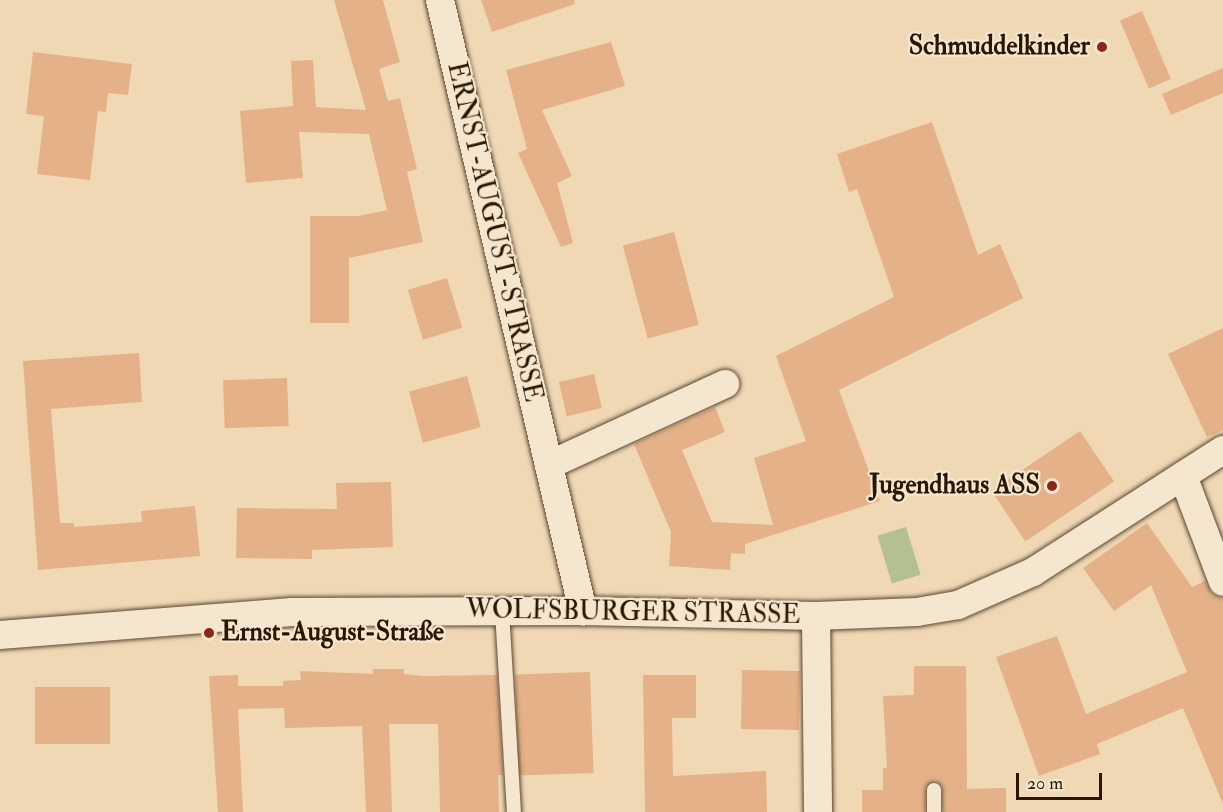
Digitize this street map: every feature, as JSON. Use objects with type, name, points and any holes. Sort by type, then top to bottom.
[{"type":"street","name":"ERNST-AUGUST-STRASSE","points":[[440,0],[583,611]]},
{"type":"street","points":[[549,465],[726,384]]},
{"type":"street","name":"WOLFSBURGER STRASSE","points":[[0,634],[292,612],[583,611],[816,616],[917,612],[958,605],[999,590],[1033,572],[1223,450]]},
{"type":"street","points":[[1183,476],[1223,582]]},
{"type":"street","points":[[816,616],[818,812]]},
{"type":"lane","points":[[502,611],[514,812]]},
{"type":"lane","points":[[934,790],[934,812]]},
{"type":"green space","points":[[906,527],[921,575],[892,584],[877,536]]},
{"type":"building","points":[[334,0],[383,0],[400,62],[379,69],[388,101],[400,98],[417,169],[407,172],[423,242],[349,258],[349,323],[310,323],[310,216],[359,216],[387,210],[369,134],[299,132],[303,178],[246,183],[240,111],[293,106],[291,61],[313,60],[316,107],[366,110]]},
{"type":"building","points":[[481,0],[574,0],[575,4],[492,32]]},
{"type":"building","points":[[1142,11],[1171,79],[1149,88],[1120,20]]},
{"type":"building","points":[[611,42],[625,86],[542,110],[572,176],[557,183],[573,243],[561,247],[518,153],[527,149],[506,70]]},
{"type":"building","points":[[33,52],[132,64],[128,95],[108,93],[106,112],[98,111],[90,180],[37,174],[44,116],[26,114]]},
{"type":"building","points":[[1223,68],[1223,93],[1171,115],[1162,94]]},
{"type":"building","points":[[932,122],[978,255],[1000,244],[1023,298],[839,390],[880,501],[745,544],[745,554],[731,553],[730,570],[669,566],[671,532],[634,444],[715,407],[725,432],[682,450],[712,522],[773,525],[754,458],[806,441],[776,356],[894,297],[857,189],[849,192],[837,154]]},
{"type":"building","points":[[674,232],[699,325],[648,338],[623,246]]},
{"type":"building","points":[[447,278],[462,328],[423,340],[408,290]]},
{"type":"building","points":[[1223,328],[1223,430],[1207,437],[1168,354]]},
{"type":"building","points":[[139,353],[142,402],[51,409],[60,523],[74,523],[74,527],[142,522],[141,511],[195,506],[200,556],[38,570],[23,361]]},
{"type":"building","points":[[594,374],[602,408],[567,416],[559,382]]},
{"type":"building","points":[[467,376],[481,427],[423,443],[409,392]]},
{"type":"building","points":[[287,378],[289,426],[225,428],[223,380]]},
{"type":"building","name":"Jugendhaus ASS","points":[[1080,431],[1114,482],[1025,541],[991,491]]},
{"type":"building","points":[[391,482],[393,547],[312,550],[312,559],[236,558],[237,508],[337,509],[336,483]]},
{"type":"building","points":[[1147,523],[1192,587],[1205,581],[1212,594],[1223,598],[1223,804],[1183,708],[1097,744],[1100,754],[1039,776],[996,657],[1057,636],[1086,714],[1187,672],[1151,585],[1114,611],[1083,568]]},
{"type":"building","points":[[914,666],[966,666],[967,789],[1006,788],[1006,812],[943,812],[942,786],[935,781],[926,786],[925,812],[862,812],[862,790],[883,790],[883,768],[887,768],[883,696],[914,695]]},
{"type":"building","points":[[373,669],[404,669],[404,674],[423,676],[497,675],[503,775],[498,775],[499,812],[440,812],[438,724],[389,724],[392,812],[366,812],[362,726],[285,728],[284,708],[238,709],[243,812],[218,812],[209,676],[238,675],[238,686],[283,686],[283,681],[301,680],[300,671],[373,674]]},
{"type":"building","points":[[742,670],[800,671],[799,730],[741,729]]},
{"type":"building","points":[[590,672],[594,773],[519,776],[515,675]]},
{"type":"building","points":[[643,675],[696,675],[696,718],[672,718],[673,776],[766,771],[767,812],[645,812]]},
{"type":"building","points":[[35,687],[110,687],[110,744],[35,744]]},
{"type":"place","name":"Schmuddelkinder","points":[[1102,47]]},
{"type":"place","name":"Jugendhaus ASS","points":[[1052,486]]},
{"type":"place","name":"Ernst-August-Straße","points":[[209,633]]}]
